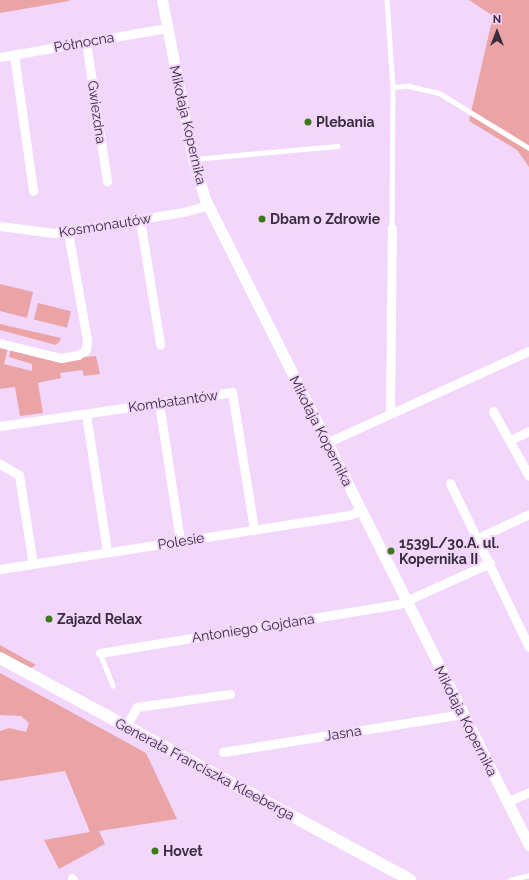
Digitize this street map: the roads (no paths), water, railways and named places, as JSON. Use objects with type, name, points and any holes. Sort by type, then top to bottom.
[{"type":"main road","name":"Generała Franciszka Kleeberga","points":[[0,658],[410,880]]},
{"type":"street","name":"Mikołaja Kopernika","points":[[162,0],[193,159],[208,205],[326,443],[529,845]]},
{"type":"street","name":"Północna","points":[[0,57],[167,28]]},
{"type":"street","name":"Gwiezdna","points":[[86,42],[107,181]]},
{"type":"street","points":[[14,55],[33,191]]},
{"type":"street","name":"Kosmonautów","points":[[0,226],[26,231],[68,232],[140,220],[208,205]]},
{"type":"street","points":[[140,220],[160,344]]},
{"type":"street","points":[[390,412],[392,228]]},
{"type":"street","points":[[0,343],[61,358],[78,355],[86,350],[87,340],[68,232]]},
{"type":"street","points":[[326,443],[390,412],[529,351]]},
{"type":"street","name":"Kombatantów","points":[[0,426],[232,392],[254,530]]},
{"type":"street","points":[[159,403],[180,541]]},
{"type":"street","points":[[493,411],[529,476]]},
{"type":"street","points":[[86,414],[107,552]]},
{"type":"street","points":[[510,440],[529,431]]},
{"type":"street","points":[[0,464],[19,475],[33,564]]},
{"type":"street","points":[[450,483],[478,538],[529,647]]},
{"type":"street","name":"Polesie","points":[[0,569],[350,515],[361,510]]},
{"type":"street","points":[[478,538],[529,514]]},
{"type":"street","name":"Antoniego Gojdana","points":[[100,653],[406,601],[490,563]]},
{"type":"street","points":[[126,726],[137,707],[230,694]]},
{"type":"street","name":"Jasna","points":[[223,752],[463,714]]},
{"type":"street","points":[[507,802],[529,792]]},
{"type":"lane","points":[[387,0],[393,87],[392,228]]},
{"type":"lane","points":[[393,87],[409,86],[438,93],[529,148]]},
{"type":"lane","points":[[193,159],[337,146]]},
{"type":"lane","points":[[100,653],[113,686]]},
{"type":"lane","points":[[510,880],[529,875]]},
{"type":"place","name":"Plebania","points":[[308,122]]},
{"type":"place","name":"Dbam o Zdrowie","points":[[262,219]]},
{"type":"place","name":"1539L/30.A. ul. Kopernika II","points":[[391,551]]},
{"type":"place","name":"Zajazd Relax","points":[[49,619]]},
{"type":"place","name":"Hovet","points":[[155,851]]}]
